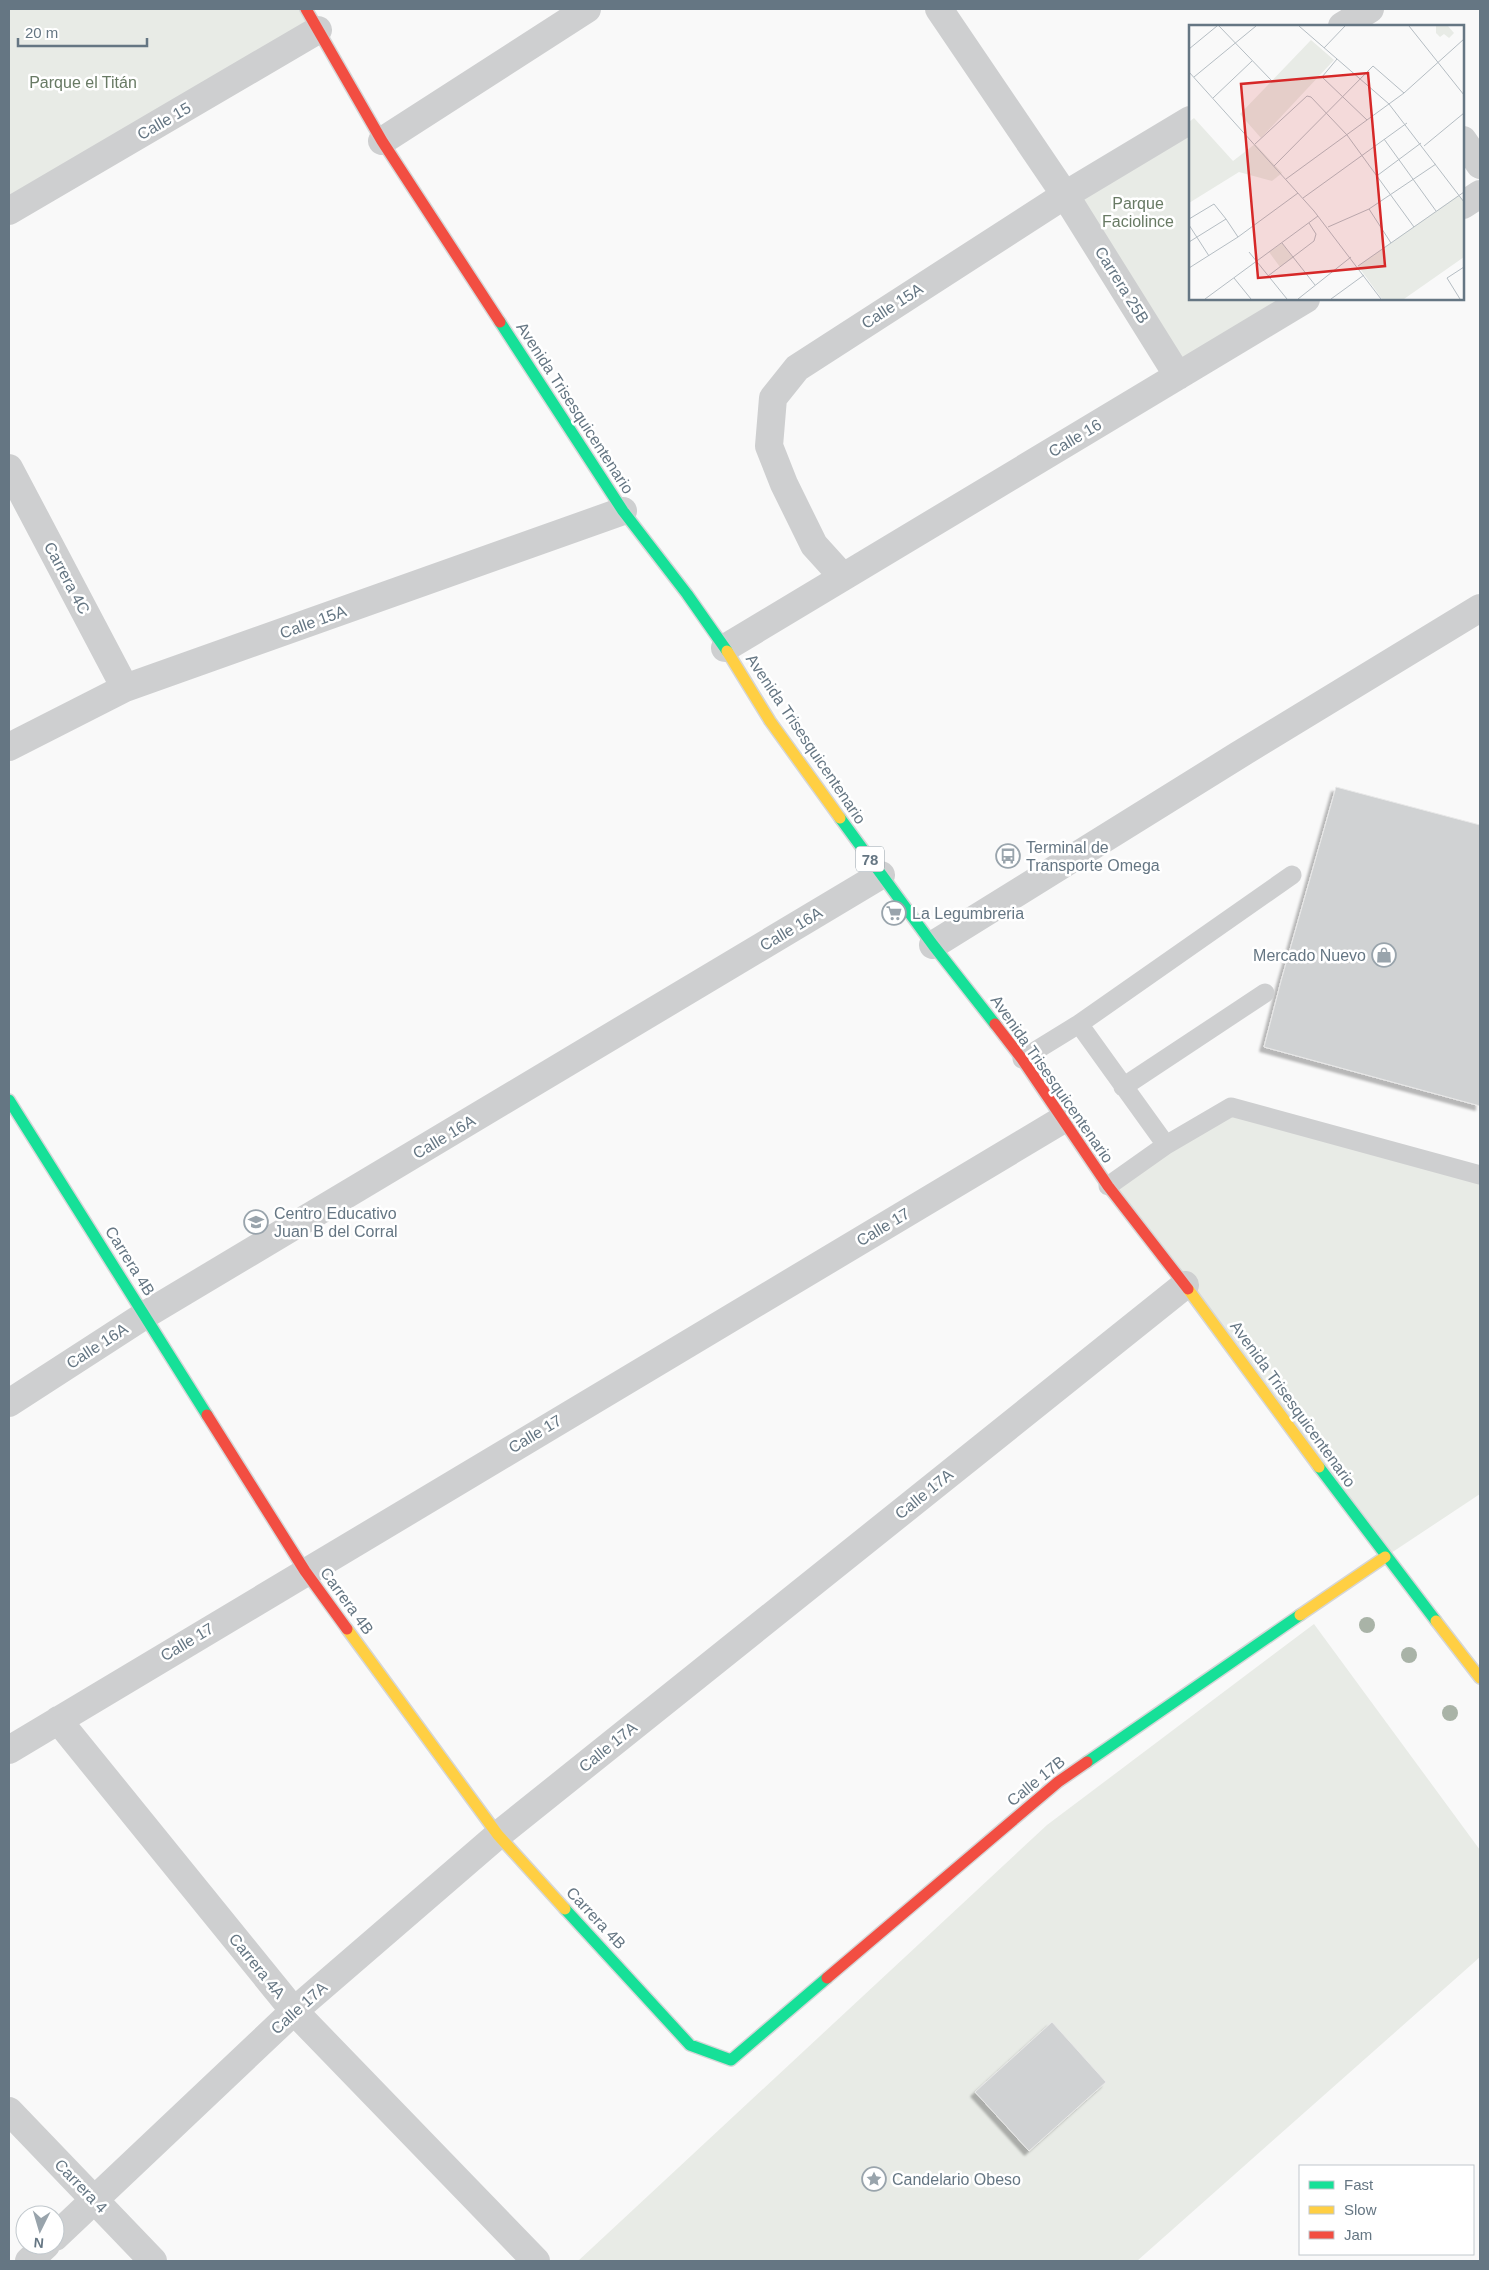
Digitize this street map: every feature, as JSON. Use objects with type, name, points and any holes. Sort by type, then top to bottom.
[{"type":"main road","name":"Avenida Trisesquicentenario","points":[[312,20],[382,141],[623,511],[687,594],[725,648],[770,721],[933,945],[1022,1059],[1108,1186],[1185,1284],[1385,1557],[1480,1678]]},
{"type":"main road","name":"Carrera 4B","points":[[9,1100],[305,1571],[498,1835],[690,2045],[731,2060]]},
{"type":"main road","name":"Calle 17B","points":[[731,2060],[1058,1782],[1385,1557]]},
{"type":"street","points":[[382,141],[587,9]]},
{"type":"street","name":"Carrera 25B","points":[[939,9],[1065,195],[1178,376]]},
{"type":"street","points":[[1344,25],[1370,9],[1381,25]]},
{"type":"street","name":"Calle 15","points":[[9,211],[312,20]]},
{"type":"street","name":"Calle 15A","points":[[843,577],[814,545],[784,484],[769,446],[773,398],[797,368],[1065,195],[1189,121]]},
{"type":"street","points":[[1464,141],[1480,165]]},
{"type":"street","points":[[1464,203],[1480,194]]},
{"type":"street","name":"Calle 16","points":[[725,648],[1304,300]]},
{"type":"street","name":"Carrera 4C","points":[[9,468],[125,688]]},
{"type":"street","name":"Calle 15A","points":[[9,747],[125,688],[623,511]]},
{"type":"street","points":[[933,945],[1480,608]]},
{"type":"street","name":"Calle 16A","points":[[9,1402],[145,1315],[881,875]]},
{"type":"street","name":"Calle 17","points":[[9,1750],[305,1571],[1062,1120]]},
{"type":"street","name":"Calle 17A","points":[[65,2228],[294,2011],[498,1835],[1185,1284]]},
{"type":"street","name":"Carrera 4A","points":[[58,1720],[294,2011],[536,2261]]},
{"type":"street","name":"Carrera 4","points":[[9,2111],[153,2261]]},
{"type":"lane","points":[[1022,1059],[1079,1024],[1292,875]]},
{"type":"lane","points":[[1123,1087],[1265,994]]},
{"type":"lane","points":[[1079,1024],[1166,1144]]},
{"type":"lane","points":[[1108,1186],[1166,1144],[1231,1108],[1480,1175]]},
{"type":"green space","name":"Parque el Titán","points":[[9,9],[306,9],[318,30],[9,211]]},
{"type":"green space","name":"Parque Faciolince","points":[[1189,121],[1189,300],[1304,300],[1178,376],[1065,195]]},
{"type":"green space","points":[[1231,1107],[1480,1175],[1480,1494],[1385,1557],[1108,1186]]},
{"type":"green space","points":[[1314,1624],[1480,1850],[1480,1957],[1137,2261],[578,2261],[1047,1825]]},
{"type":"building","name":"Mercado Nuevo","points":[[1336,787],[1480,825],[1480,1106],[1264,1047]]},
{"type":"building","points":[[1052,2022],[1106,2082],[1029,2151],[975,2092]]},
{"type":"traffic: fast","points":[[500,322],[623,511],[687,594],[727,651]]},
{"type":"traffic: fast","points":[[840,818],[933,945],[995,1024]]},
{"type":"traffic: fast","points":[[9,1100],[207,1415]]},
{"type":"traffic: fast","points":[[1319,1467],[1436,1621]]},
{"type":"traffic: fast","points":[[1087,1762],[1300,1615]]},
{"type":"traffic: fast","points":[[565,1909],[690,2045],[731,2060],[827,1978]]},
{"type":"traffic: slow","points":[[727,651],[770,721],[840,818]]},
{"type":"traffic: slow","points":[[1188,1289],[1319,1467]]},
{"type":"traffic: slow","points":[[1300,1615],[1385,1557]]},
{"type":"traffic: slow","points":[[1436,1621],[1480,1678]]},
{"type":"traffic: slow","points":[[347,1629],[498,1835],[565,1909]]},
{"type":"traffic: jam","points":[[306,9],[382,141],[500,322]]},
{"type":"traffic: jam","points":[[995,1024],[1022,1059],[1108,1186],[1188,1289]]},
{"type":"traffic: jam","points":[[207,1415],[305,1571],[347,1629]]},
{"type":"traffic: jam","points":[[827,1978],[1058,1782],[1087,1762]]},
{"type":"place","name":"Terminal de Transporte Omega","points":[[1008,856]]},
{"type":"place","name":"La Legumbreria","points":[[894,913]]},
{"type":"place","name":"Mercado Nuevo","points":[[1384,955]]},
{"type":"place","name":"Centro Educativo Juan B del Corral","points":[[256,1222]]},
{"type":"place","name":"Candelario Obeso","points":[[874,2179]]}]
